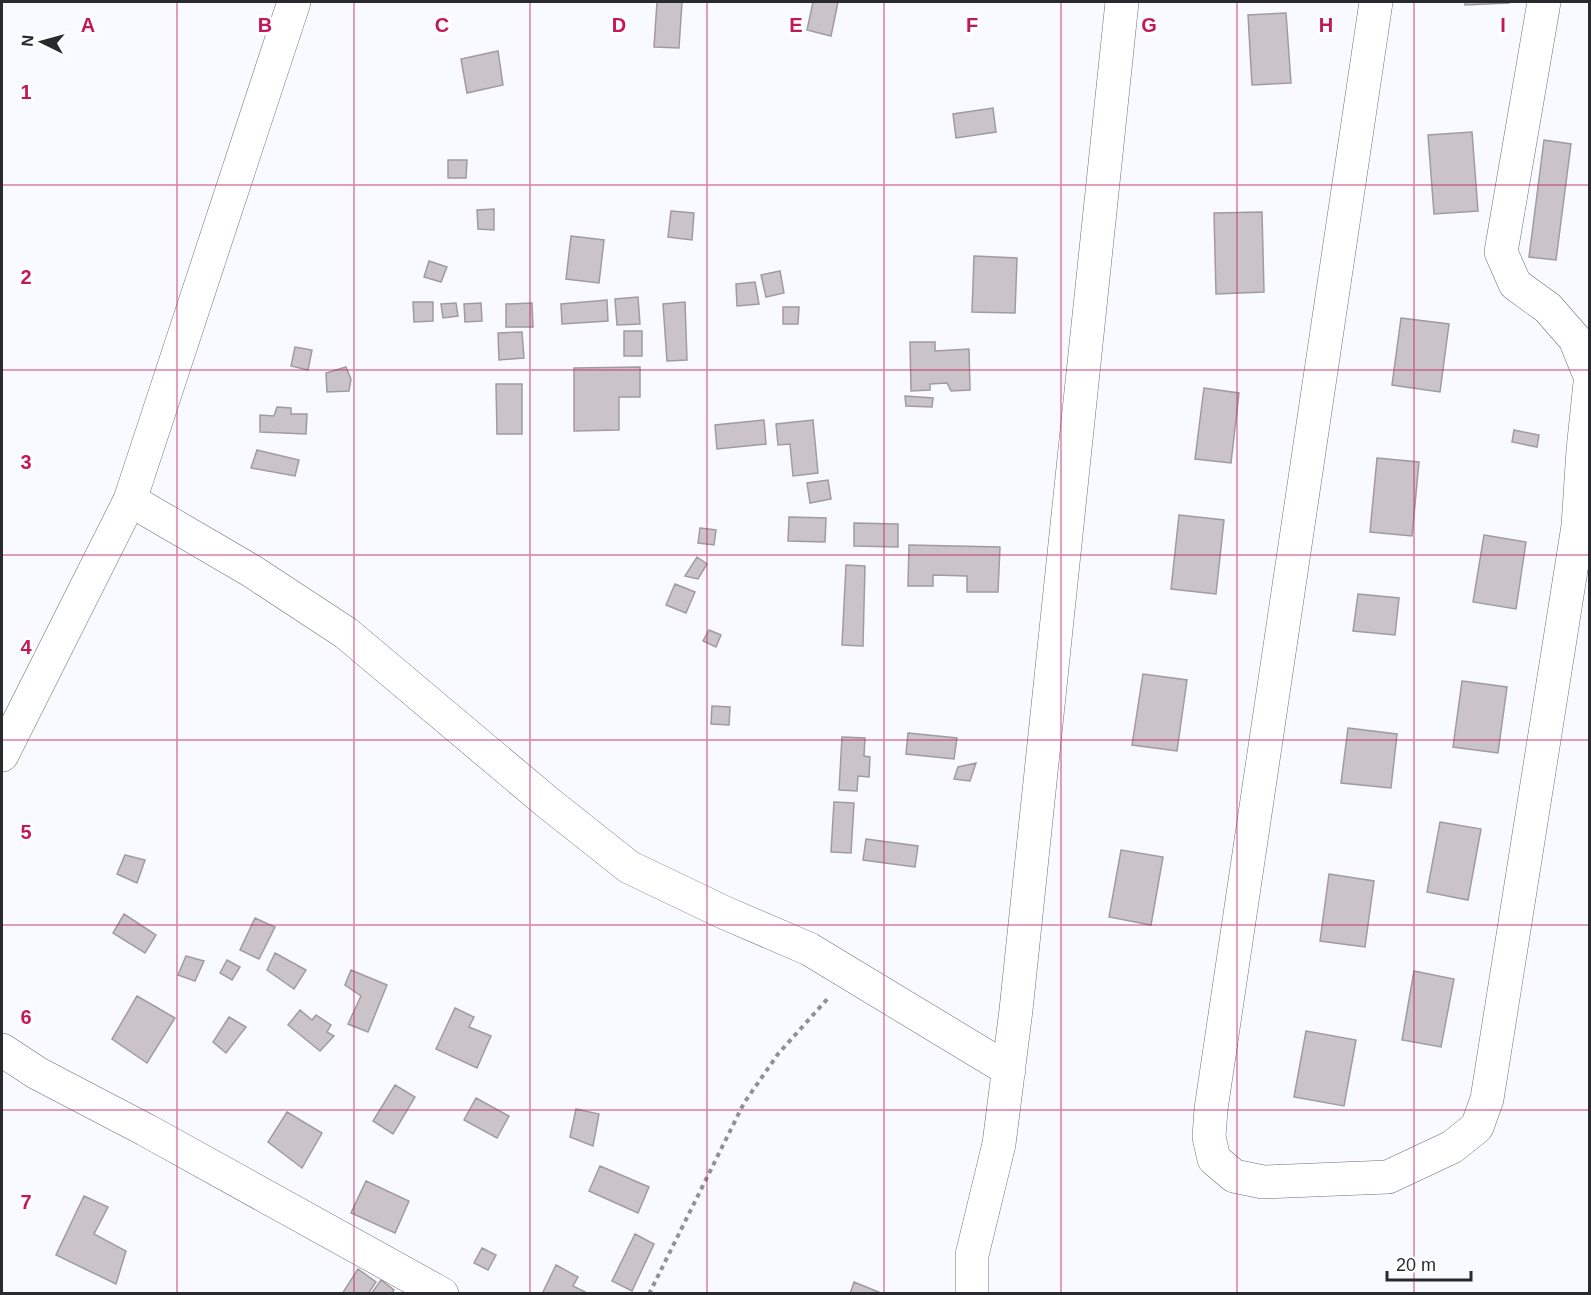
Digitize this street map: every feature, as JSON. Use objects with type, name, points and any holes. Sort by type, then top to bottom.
[{"type":"street","points":[[2,755],[130,500],[294,2]]},
{"type":"street","points":[[972,1293],[972,1255],[999,1144],[1009,1070],[1122,2]]},
{"type":"street","points":[[1376,2],[1211,1109],[1209,1137],[1214,1159],[1234,1176],[1263,1182],[1388,1178],[1452,1147],[1478,1127],[1489,1087],[1578,526],[1590,383]]},
{"type":"street","points":[[1544,2],[1501,252],[1515,284],[1548,308],[1582,340],[1590,376]]},
{"type":"street","points":[[130,500],[250,570],[346,633],[547,802],[629,867],[723,912],[809,949],[1009,1070]]},
{"type":"street","points":[[2,1050],[37,1073],[146,1130],[442,1293]]},
{"type":"path","points":[[649,1293],[744,1102],[778,1054],[851,973]]},
{"type":"building","points":[[657,2],[682,2],[679,48],[654,47]]},
{"type":"building","points":[[813,2],[838,2],[831,36],[807,30]]},
{"type":"building","points":[[1465,2],[1509,2],[1509,3],[1465,5]]},
{"type":"building","points":[[1286,13],[1291,83],[1252,85],[1248,15]]},
{"type":"building","points":[[498,51],[503,85],[467,93],[461,59]]},
{"type":"building","points":[[993,108],[996,132],[956,138],[953,114]]},
{"type":"building","points":[[1472,132],[1478,211],[1434,214],[1428,135]]},
{"type":"building","points":[[1544,140],[1571,144],[1556,260],[1529,257]]},
{"type":"building","points":[[448,160],[467,160],[466,178],[448,178]]},
{"type":"building","points":[[494,209],[494,230],[478,229],[477,210]]},
{"type":"building","points":[[671,211],[694,213],[692,240],[668,237]]},
{"type":"building","points":[[1262,212],[1264,292],[1216,294],[1214,213]]},
{"type":"building","points":[[571,236],[604,240],[599,283],[566,279]]},
{"type":"building","points":[[974,256],[1017,258],[1015,313],[972,312]]},
{"type":"building","points":[[429,261],[447,267],[441,282],[424,277]]},
{"type":"building","points":[[780,271],[784,293],[766,297],[761,275]]},
{"type":"building","points":[[755,282],[759,304],[737,306],[736,284]]},
{"type":"building","points":[[638,297],[640,324],[617,325],[615,299]]},
{"type":"building","points":[[607,300],[608,321],[562,324],[561,304]]},
{"type":"building","points":[[413,302],[433,302],[433,321],[414,322]]},
{"type":"building","points":[[685,302],[687,360],[667,361],[663,304]]},
{"type":"building","points":[[456,303],[458,316],[443,318],[441,304]]},
{"type":"building","points":[[481,303],[482,321],[465,322],[464,304]]},
{"type":"building","points":[[532,303],[533,327],[506,327],[506,304]]},
{"type":"building","points":[[783,307],[799,307],[798,324],[783,324]]},
{"type":"building","points":[[1401,318],[1449,324],[1440,392],[1392,385]]},
{"type":"building","points":[[624,331],[642,331],[642,356],[624,356]]},
{"type":"building","points":[[522,332],[524,358],[499,360],[498,333]]},
{"type":"building","points":[[910,342],[935,342],[935,351],[969,349],[970,390],[951,391],[947,383],[930,384],[930,390],[911,391]]},
{"type":"building","points":[[295,347],[312,350],[308,370],[291,366]]},
{"type":"building","points":[[346,367],[351,379],[349,391],[327,392],[326,373]]},
{"type":"building","points":[[640,367],[640,397],[619,397],[619,430],[574,431],[574,368]]},
{"type":"building","points":[[496,384],[522,384],[522,434],[497,434]]},
{"type":"building","points":[[1204,388],[1239,393],[1231,463],[1195,459]]},
{"type":"building","points":[[905,396],[933,398],[932,407],[906,406]]},
{"type":"building","points":[[277,407],[291,408],[291,414],[307,414],[306,434],[260,432],[260,415],[274,416]]},
{"type":"building","points":[[764,420],[766,444],[717,449],[715,425]]},
{"type":"building","points":[[813,420],[818,473],[793,476],[790,444],[778,445],[776,424]]},
{"type":"building","points":[[1514,430],[1539,435],[1537,447],[1512,442]]},
{"type":"building","points":[[257,450],[299,460],[295,476],[251,468]]},
{"type":"building","points":[[1377,458],[1419,462],[1412,536],[1370,532]]},
{"type":"building","points":[[828,480],[831,499],[810,503],[807,483]]},
{"type":"building","points":[[1179,515],[1224,520],[1216,594],[1171,589]]},
{"type":"building","points":[[789,517],[826,518],[825,542],[788,541]]},
{"type":"building","points":[[854,523],[898,524],[898,547],[854,546]]},
{"type":"building","points":[[700,528],[716,530],[714,545],[698,543]]},
{"type":"building","points":[[1484,535],[1526,542],[1516,609],[1473,602]]},
{"type":"building","points":[[909,545],[1000,547],[998,592],[967,592],[967,576],[933,575],[933,586],[908,586]]},
{"type":"building","points":[[697,557],[707,564],[698,579],[685,576]]},
{"type":"building","points":[[846,565],[865,566],[863,646],[842,645]]},
{"type":"building","points":[[675,584],[695,592],[686,613],[666,605]]},
{"type":"building","points":[[1358,594],[1399,598],[1395,635],[1353,631]]},
{"type":"building","points":[[709,630],[721,635],[716,647],[703,641]]},
{"type":"building","points":[[1143,674],[1187,680],[1177,751],[1132,745]]},
{"type":"building","points":[[1462,681],[1507,687],[1498,753],[1453,747]]},
{"type":"building","points":[[712,706],[730,707],[729,725],[711,724]]},
{"type":"building","points":[[1348,728],[1397,734],[1391,788],[1341,783]]},
{"type":"building","points":[[908,733],[957,738],[954,759],[906,754]]},
{"type":"building","points":[[842,737],[865,738],[864,756],[870,757],[869,777],[858,776],[857,791],[839,790]]},
{"type":"building","points":[[976,763],[970,781],[954,779],[958,767]]},
{"type":"building","points":[[834,802],[854,803],[851,853],[831,852]]},
{"type":"building","points":[[1440,822],[1481,829],[1468,900],[1427,892]]},
{"type":"building","points":[[866,839],[918,846],[915,867],[863,860]]},
{"type":"building","points":[[1121,850],[1163,857],[1151,925],[1109,917]]},
{"type":"building","points":[[125,855],[145,860],[137,883],[117,874]]},
{"type":"building","points":[[1329,874],[1374,881],[1365,947],[1320,941]]},
{"type":"building","points":[[124,914],[156,935],[145,953],[113,933]]},
{"type":"building","points":[[255,918],[275,927],[259,959],[240,950]]},
{"type":"building","points":[[275,953],[306,970],[294,989],[267,970]]},
{"type":"building","points":[[186,956],[204,961],[195,981],[178,975]]},
{"type":"building","points":[[227,960],[240,967],[232,980],[220,973]]},
{"type":"building","points":[[351,970],[387,985],[368,1032],[348,1024],[361,996],[345,985]]},
{"type":"building","points":[[1414,971],[1454,979],[1441,1047],[1402,1040]]},
{"type":"building","points":[[137,996],[175,1018],[147,1063],[112,1039]]},
{"type":"building","points":[[455,1008],[474,1017],[469,1027],[491,1036],[477,1068],[436,1049]]},
{"type":"building","points":[[300,1010],[312,1020],[316,1015],[331,1025],[327,1032],[334,1036],[320,1051],[288,1025]]},
{"type":"building","points":[[229,1017],[246,1027],[226,1053],[213,1042]]},
{"type":"building","points":[[1306,1031],[1356,1040],[1344,1106],[1294,1097]]},
{"type":"building","points":[[395,1085],[415,1097],[393,1134],[373,1121]]},
{"type":"building","points":[[476,1098],[509,1116],[497,1138],[464,1120]]},
{"type":"building","points":[[576,1109],[599,1114],[593,1146],[570,1137]]},
{"type":"building","points":[[287,1112],[322,1133],[302,1168],[268,1142]]},
{"type":"building","points":[[600,1166],[649,1187],[638,1213],[589,1191]]},
{"type":"building","points":[[366,1181],[409,1201],[395,1233],[351,1213]]},
{"type":"building","points":[[84,1196],[108,1207],[94,1234],[126,1251],[116,1284],[56,1255]]},
{"type":"building","points":[[635,1234],[654,1244],[632,1291],[612,1281]]},
{"type":"building","points":[[482,1248],[496,1255],[488,1270],[474,1263]]},
{"type":"building","points":[[556,1265],[578,1277],[573,1286],[589,1294],[542,1294]]},
{"type":"building","points":[[358,1269],[376,1282],[368,1294],[342,1294]]},
{"type":"building","points":[[381,1280],[394,1290],[391,1294],[371,1294]]},
{"type":"building","points":[[854,1282],[881,1293],[850,1294]]}]
